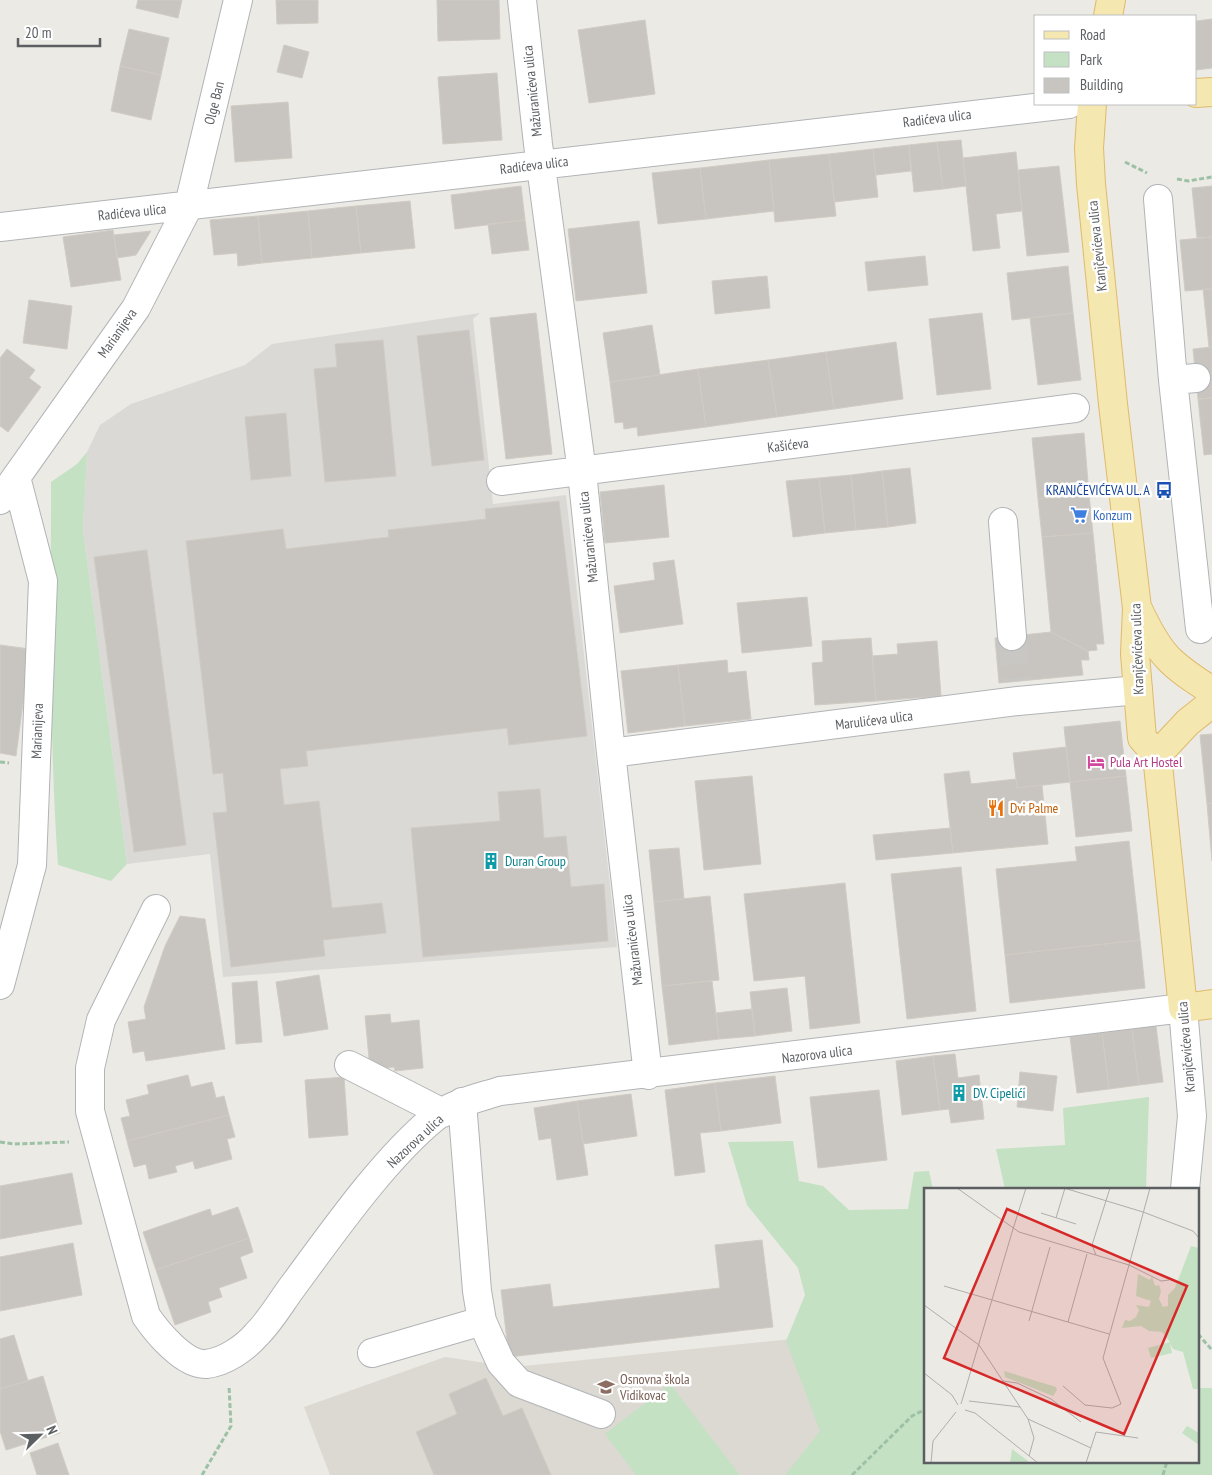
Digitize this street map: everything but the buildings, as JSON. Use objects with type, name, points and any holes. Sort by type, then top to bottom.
[{"type":"main road","points":[[1108,15],[1111,0]]},
{"type":"main road","points":[[1197,94],[1212,92]]},
{"type":"main road","name":"Kranjčevićeva ulica","points":[[1092,105],[1089,148],[1091,184],[1113,404],[1137,608],[1135,628],[1142,738],[1157,755],[1183,1008]]},
{"type":"main road","points":[[1137,608],[1152,640],[1167,658],[1182,673],[1212,691]]},
{"type":"main road","points":[[1157,755],[1188,722],[1212,703]]},
{"type":"main road","name":"Nazorova ulica","points":[[1183,1008],[1212,1004]]},
{"type":"street","name":"Olge Ban","points":[[189,205],[238,0]]},
{"type":"street","name":"Mažuranićeva ulica","points":[[522,0],[541,164],[582,472],[610,753],[648,1075]]},
{"type":"street","name":"Radićeva ulica","points":[[0,226],[1060,105]]},
{"type":"street","points":[[1160,184],[1185,379],[1200,629]]},
{"type":"street","name":"Marianijeva","points":[[0,500],[136,308],[189,205]]},
{"type":"street","name":"Kašićeva","points":[[500,480],[582,472],[1075,408]]},
{"type":"street","name":"Marianijeva","points":[[0,985],[32,865],[43,581],[16,477]]},
{"type":"street","points":[[1003,522],[1012,636]]},
{"type":"street","name":"Marulićeva ulica","points":[[610,753],[1017,691],[1138,690]]},
{"type":"street","name":"Nazorova ulica","points":[[156,909],[101,1020],[90,1068],[90,1112],[146,1316],[162,1339],[184,1356],[204,1364],[227,1358],[257,1335],[327,1241],[394,1158],[435,1118],[453,1108],[500,1091],[648,1075],[1183,1008]]},
{"type":"street","name":"Kranjčevićeva ulica","points":[[1183,1008],[1192,1116],[1185,1188]]},
{"type":"street","points":[[349,1065],[453,1108],[482,1321],[501,1363],[519,1383],[601,1414]]},
{"type":"street","points":[[372,1353],[482,1321]]},
{"type":"path","points":[[1125,162],[1160,184],[1212,177]]},
{"type":"path","points":[[0,1142],[14,1144],[98,1141]]},
{"type":"path","points":[[1200,1337],[1212,1350]]},
{"type":"path","points":[[202,1475],[231,1426],[227,1358]]},
{"type":"path","points":[[852,1475],[912,1416],[924,1410]]},
{"type":"path","points":[[1163,1475],[1167,1462]]},
{"type":"shaded area","points":[[480,313],[473,319],[493,504],[566,495],[617,947],[223,977],[210,854],[127,864],[83,530],[87,452],[100,425],[131,404],[245,365],[272,344]]},
{"type":"shaded area","name":"Osnovna škola Vidikovac","points":[[812,1337],[858,1475],[330,1475],[304,1407],[445,1357],[514,1367]]},
{"type":"green space","points":[[87,452],[83,530],[127,864],[111,881],[58,865],[55,817],[51,674],[51,482],[77,464]]},
{"type":"green space","points":[[1149,1097],[1146,1188],[1005,1188],[996,1149],[1065,1145],[1063,1108]]},
{"type":"green space","points":[[793,1141],[799,1181],[823,1186],[849,1210],[908,1209],[914,1172],[929,1171],[933,1188],[924,1188],[924,1462],[1200,1462],[1200,1388],[1212,1388],[1212,1475],[785,1475],[820,1431],[786,1341],[805,1295],[798,1268],[747,1205],[728,1142]]},
{"type":"green space","points":[[670,1384],[740,1475],[636,1475],[605,1434]]},
{"type":"tunnel","points":[[1012,636],[1016,681]]},
{"type":"place","name":"KRANJČEVIĆEVA UL. A","points":[[1164,490]]},
{"type":"place","name":"Konzum","points":[[1079,515]]},
{"type":"place","name":"Pula Art Hostel","points":[[1096,762]]},
{"type":"place","name":"Dvi Palme","points":[[996,808]]},
{"type":"place","name":"Duran Group","points":[[491,861]]},
{"type":"place","name":"DV. Cipelići","points":[[959,1093]]},
{"type":"place","name":"Osnovna škola Vidikovac","points":[[606,1387]]}]
